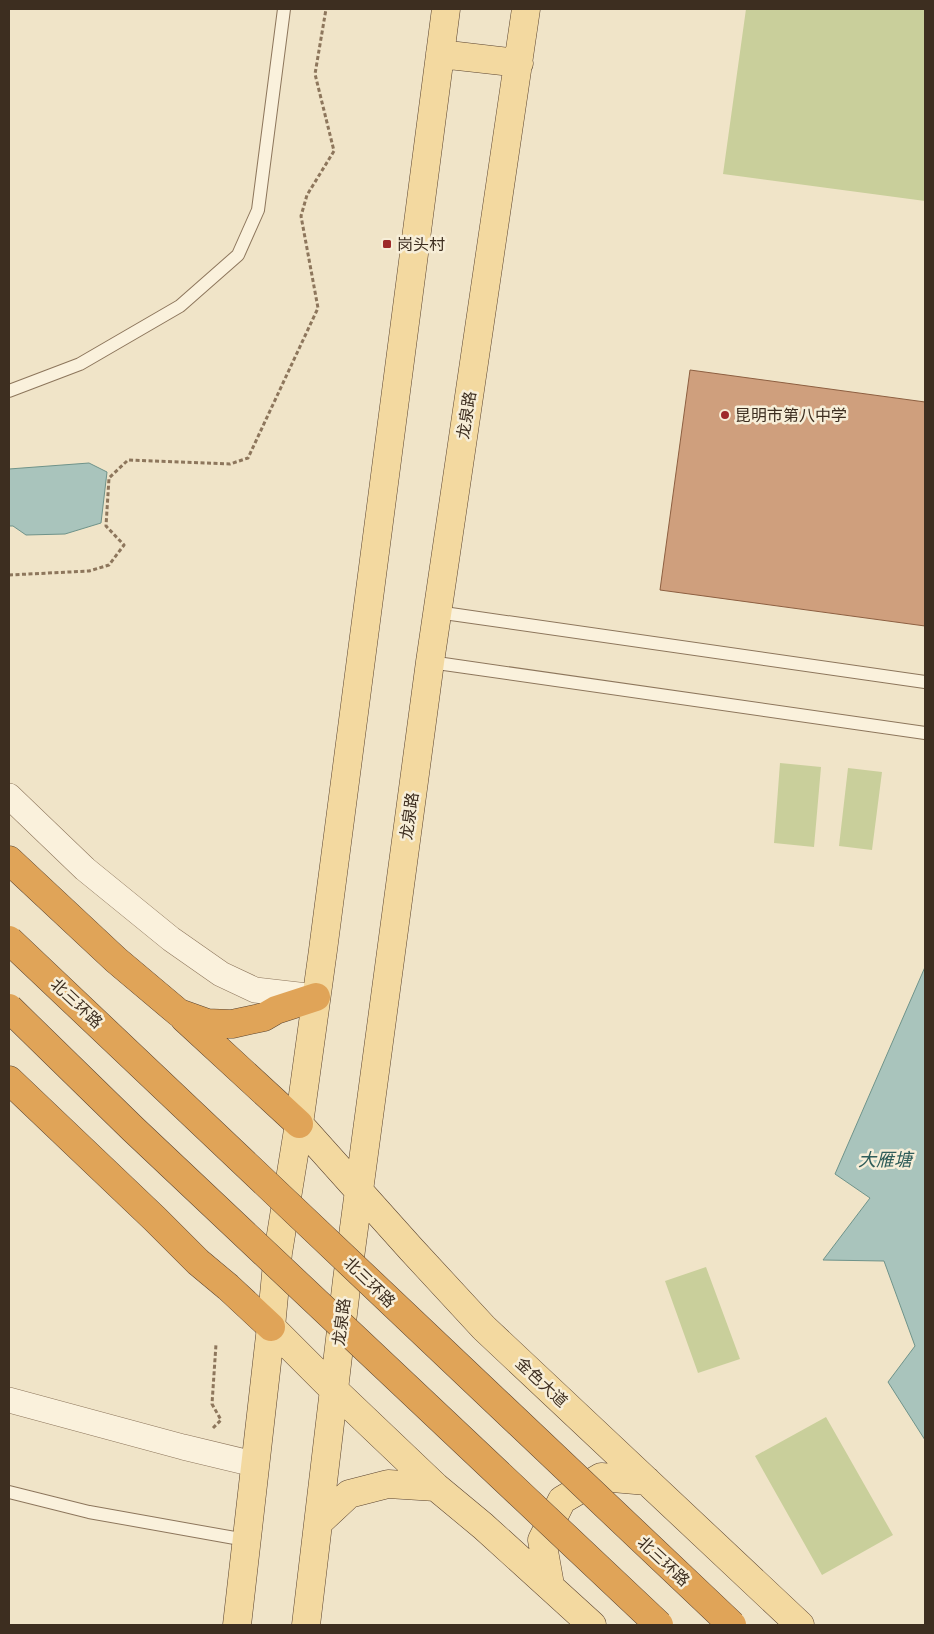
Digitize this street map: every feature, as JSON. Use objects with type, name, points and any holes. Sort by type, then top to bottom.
[{"type":"highway","points":[[9,860],[116,960],[179,1013],[299,1124]]},
{"type":"highway","name":"北三环路","points":[[9,940],[732,1625]]},
{"type":"highway","points":[[179,1013],[207,1023],[232,1024],[264,1017],[276,1010],[316,998]]},
{"type":"highway","points":[[9,1008],[133,1129],[658,1625]]},
{"type":"highway","points":[[9,1080],[155,1218],[198,1262],[228,1286],[271,1327]]},
{"type":"main road","points":[[236,1625],[278,1253],[299,1124],[446,9]]},
{"type":"main road","name":"龙泉路","points":[[306,1625],[358,1190],[437,612],[526,9]]},
{"type":"main road","points":[[440,54],[519,63]]},
{"type":"main road","name":"金色大道","points":[[299,1124],[484,1328],[800,1625]]},
{"type":"main road","points":[[271,1327],[436,1487],[550,1585],[592,1625]]},
{"type":"main road","points":[[550,1585],[542,1540],[562,1500],[602,1477],[646,1481]]},
{"type":"main road","points":[[319,1522],[349,1494],[388,1484],[436,1487]]},
{"type":"street","points":[[9,796],[86,869],[171,939],[221,974],[255,990],[316,998]]},
{"type":"street","points":[[9,1400],[183,1448],[254,1464]]},
{"type":"lane","points":[[9,391],[80,364],[180,306],[238,255],[258,210],[284,9]]},
{"type":"lane","points":[[437,612],[925,682]]},
{"type":"lane","points":[[430,662],[925,733]]},
{"type":"lane","points":[[9,1492],[89,1512],[246,1540]]},
{"type":"path","points":[[9,575],[89,571],[109,565],[124,545],[106,526],[110,478],[128,460],[230,464],[248,458],[318,308],[301,216],[307,195],[334,152],[316,74],[326,9]]},
{"type":"path","points":[[216,1344],[212,1404],[221,1420]]},
{"type":"green space","points":[[746,9],[925,9],[925,201],[723,174]]},
{"type":"green space","points":[[780,763],[821,767],[814,847],[774,843]]},
{"type":"green space","points":[[848,768],[882,772],[872,850],[839,846]]},
{"type":"green space","points":[[706,1267],[740,1359],[698,1373],[665,1281]]},
{"type":"green space","points":[[826,1417],[893,1535],[822,1575],[755,1456]]},
{"type":"water","points":[[89,463],[107,472],[101,523],[65,534],[26,535],[13,526],[9,526],[9,469]]},
{"type":"water","name":"大雁塘","points":[[925,967],[925,1440],[888,1382],[915,1346],[884,1261],[823,1260],[870,1198],[835,1174]]},
{"type":"building","points":[[690,370],[925,402],[925,626],[660,590]]},
{"type":"place","name":"岗头村","points":[[387,244]]},
{"type":"place","name":"昆明市第八中学","points":[[725,415]]}]
